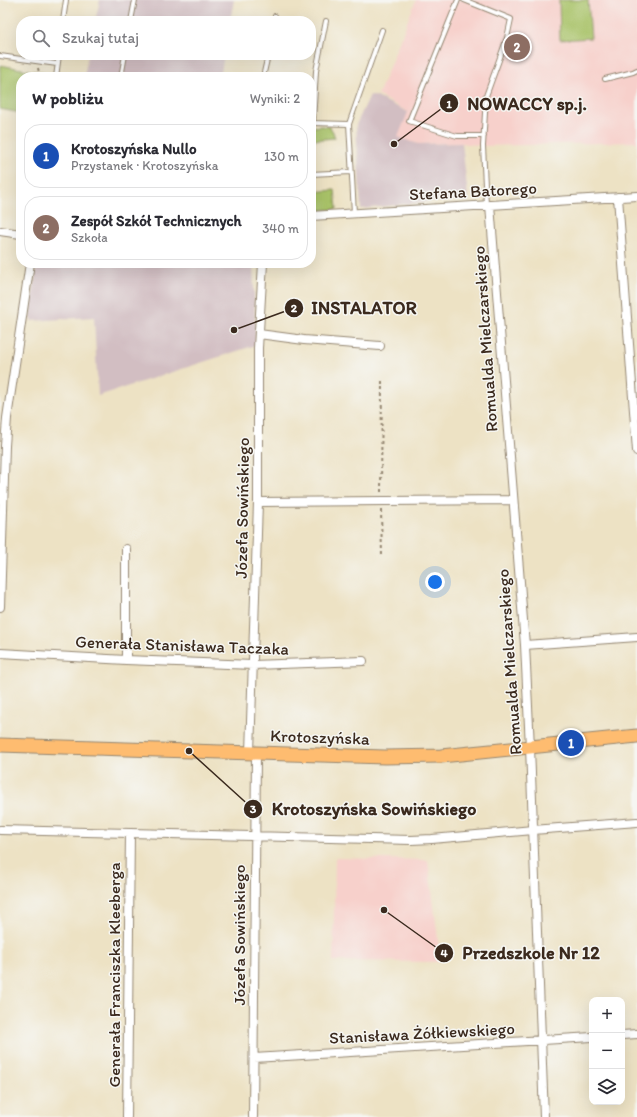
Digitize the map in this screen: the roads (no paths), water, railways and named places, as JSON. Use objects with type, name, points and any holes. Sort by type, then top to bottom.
[{"type":"main road","name":"Krotoszyńska","points":[[0,745],[418,757],[637,736]]},
{"type":"street","name":"Stefana Batorego","points":[[316,216],[637,196]]},
{"type":"street","points":[[618,197],[637,451]]},
{"type":"street","name":"Romualda Mielczarskiego","points":[[488,206],[525,645],[544,1117]]},
{"type":"street","points":[[0,231],[16,233]]},
{"type":"street","points":[[0,607],[7,418],[29,268]]},
{"type":"street","name":"Józefa Sowińskiego","points":[[253,1117],[255,836],[253,665],[258,502],[259,334],[263,268]]},
{"type":"street","points":[[259,334],[304,340],[380,346]]},
{"type":"street","points":[[258,502],[513,500]]},
{"type":"street","points":[[126,550],[126,660]]},
{"type":"street","points":[[525,645],[637,637]]},
{"type":"street","name":"Generała Stanisława Taczaka","points":[[0,653],[253,665],[363,661]]},
{"type":"street","points":[[0,830],[411,840],[637,822]]},
{"type":"street","name":"Generała Franciszka Kleeberga","points":[[127,1117],[130,833]]},
{"type":"street","points":[[625,1035],[637,1034]]},
{"type":"street","name":"Stanisława Żółkiewskiego","points":[[254,1058],[589,1037]]},
{"type":"lane","points":[[64,16],[66,0]]},
{"type":"lane","points":[[133,16],[135,0]]},
{"type":"lane","points":[[458,0],[409,121],[457,136],[484,136]]},
{"type":"lane","points":[[464,0],[511,18],[507,38],[486,96],[483,146],[488,206]]},
{"type":"lane","points":[[316,72],[326,21]]},
{"type":"lane","points":[[354,214],[349,124],[382,30]]},
{"type":"lane","points":[[0,56],[16,58]]},
{"type":"lane","points":[[28,60],[57,64]]},
{"type":"lane","points":[[56,72],[58,60]]},
{"type":"lane","points":[[122,72],[124,60]]},
{"type":"lane","points":[[265,72],[267,60]]},
{"type":"lane","points":[[605,79],[637,70]]},
{"type":"lane","points":[[316,123],[349,124]]},
{"type":"lane","points":[[316,174],[351,172]]},
{"type":"place","name":"Zespół Szkół Technicznych","points":[[517,47]]},
{"type":"place","name":"NOWACCY sp.j.","points":[[394,144]]},
{"type":"place","name":"INSTALATOR","points":[[234,330]]},
{"type":"place","name":"Krotoszyńska Nullo","points":[[571,743]]},
{"type":"place","name":"Krotoszyńska Sowińskiego","points":[[189,751]]},
{"type":"place","name":"Przedszkole Nr 12","points":[[384,910]]}]
